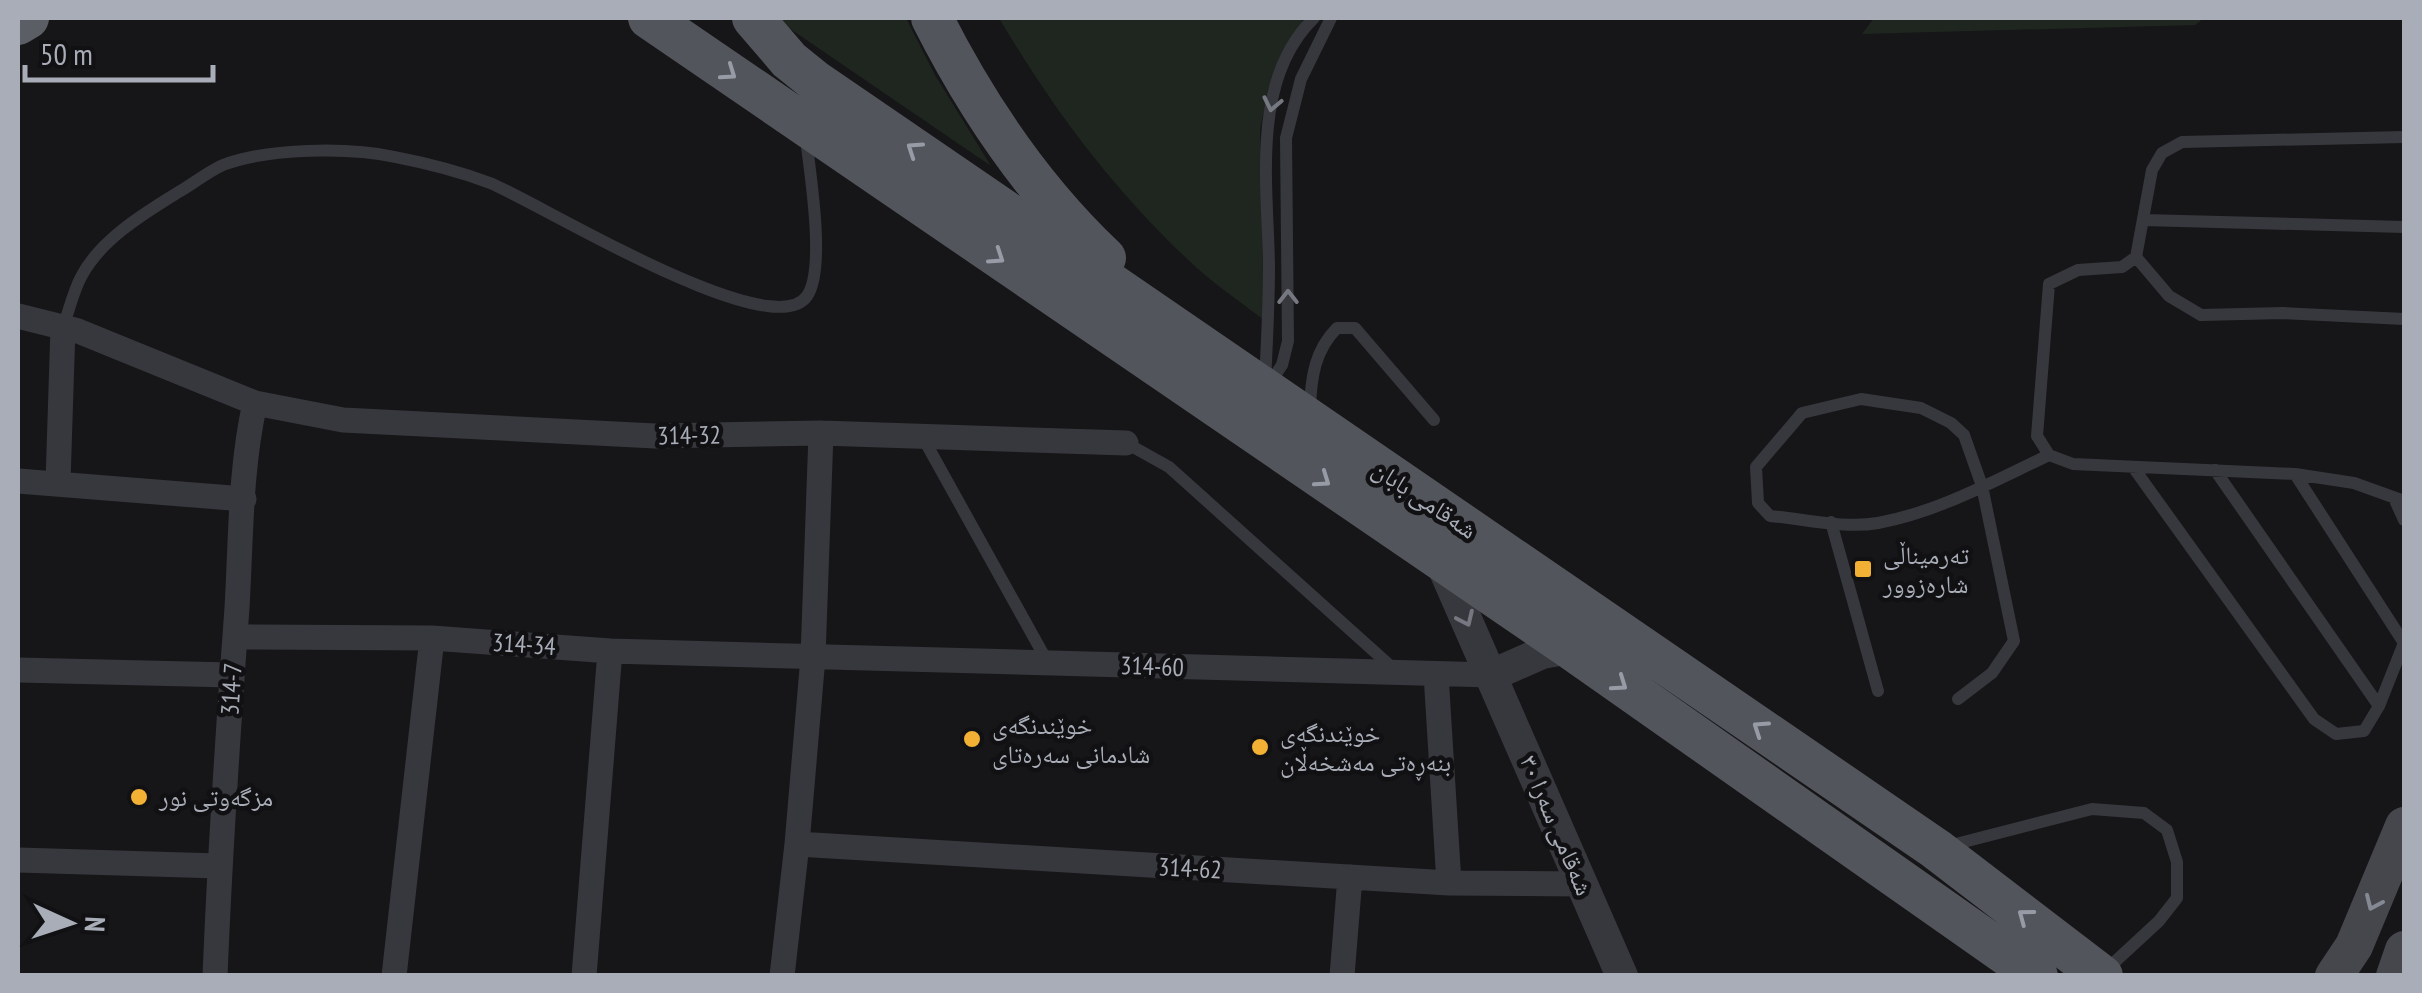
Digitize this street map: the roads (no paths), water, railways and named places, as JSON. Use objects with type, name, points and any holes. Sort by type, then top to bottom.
[{"type":"highway","points":[[18,24],[28,18]]},
{"type":"main road","points":[[649,18],[805,126],[1253,406]]},
{"type":"main road","name":"شەقامی بابان","points":[[754,18],[790,60],[815,81],[1210,352],[1253,406],[1296,428],[1936,848],[2101,975]]},
{"type":"main road","points":[[932,18],[979,105],[1052,202],[1101,254],[1210,352]]},
{"type":"main road","points":[[1296,428],[1441,562],[2037,976]]},
{"type":"main road","points":[[2334,976],[2354,946],[2404,826]]},
{"type":"main road","points":[[2395,976],[2404,950]]},
{"type":"street","name":"314-32","points":[[18,316],[63,327],[255,402],[343,420],[655,436],[821,433],[1126,443]]},
{"type":"street","points":[[58,482],[63,327]]},
{"type":"street","name":"314-7","points":[[215,976],[244,499],[255,402]]},
{"type":"street","points":[[782,976],[798,844],[812,658],[821,433]]},
{"type":"street","points":[[18,481],[244,499]]},
{"type":"street","name":"شەقامی سەرا ٣٠","points":[[1441,562],[1622,976]]},
{"type":"street","name":"314-34","points":[[235,637],[432,638],[812,658]]},
{"type":"street","points":[[394,976],[432,638]]},
{"type":"street","points":[[1492,676],[1542,652],[1570,648]]},
{"type":"street","points":[[584,976],[610,650]]},
{"type":"street","name":"314-60","points":[[812,658],[1492,676]]},
{"type":"street","points":[[18,670],[232,675]]},
{"type":"street","points":[[1436,674],[1449,883]]},
{"type":"street","name":"314-62","points":[[798,844],[1449,883],[1582,884]]},
{"type":"street","points":[[18,860],[219,866]]},
{"type":"street","points":[[1342,976],[1350,877]]},
{"type":"lane","points":[[1253,406],[1270,298],[1269,119],[1282,68],[1314,18]]},
{"type":"lane","points":[[1253,406],[1282,364],[1288,342],[1285,158],[1289,118],[1301,79],[1331,18]]},
{"type":"lane","points":[[63,327],[82,276],[106,246],[146,213],[222,166],[298,150],[394,156],[489,183],[708,292],[756,307],[788,310],[806,298],[815,276],[805,126]]},
{"type":"lane","points":[[2404,137],[2182,142],[2162,153],[2152,170],[2136,257],[2122,267],[2078,270],[2049,284],[2037,436],[2050,456],[2074,464],[2295,474],[2354,483],[2399,499],[2404,520]]},
{"type":"lane","points":[[2144,220],[2404,227]]},
{"type":"lane","points":[[2136,257],[2169,296],[2201,316],[2283,313],[2404,319]]},
{"type":"lane","points":[[1296,428],[1316,358],[1327,338],[1344,327],[1355,328],[1434,420]]},
{"type":"lane","points":[[1958,699],[1992,673],[2014,641],[1982,486],[1964,435],[1951,423],[1921,408],[1861,399],[1802,413],[1756,467],[1758,503],[1770,516],[1875,524],[1938,506],[1982,486],[2050,456]]},
{"type":"lane","points":[[922,436],[1048,664]]},
{"type":"lane","points":[[1126,443],[1169,467],[1398,673]]},
{"type":"lane","points":[[2133,466],[2314,719],[2336,734],[2352,734],[2364,731],[2380,706],[2404,643],[2295,474]]},
{"type":"lane","points":[[2215,470],[2380,706]]},
{"type":"lane","points":[[1831,522],[1878,691]]},
{"type":"lane","points":[[1936,848],[2092,809],[2144,813],[2166,830],[2177,862],[2177,898],[2101,975]]},
{"type":"place","name":"تەرمیناڵی شارەزوور","points":[[1863,569]]},
{"type":"place","name":"خوێندنگەی شادمانی سەرەتای","points":[[972,739]]},
{"type":"place","name":"خوێندنگەی بنەڕەتی مەشخەڵان","points":[[1260,747]]},
{"type":"place","name":"مزگەوتی نور","points":[[139,797]]}]
